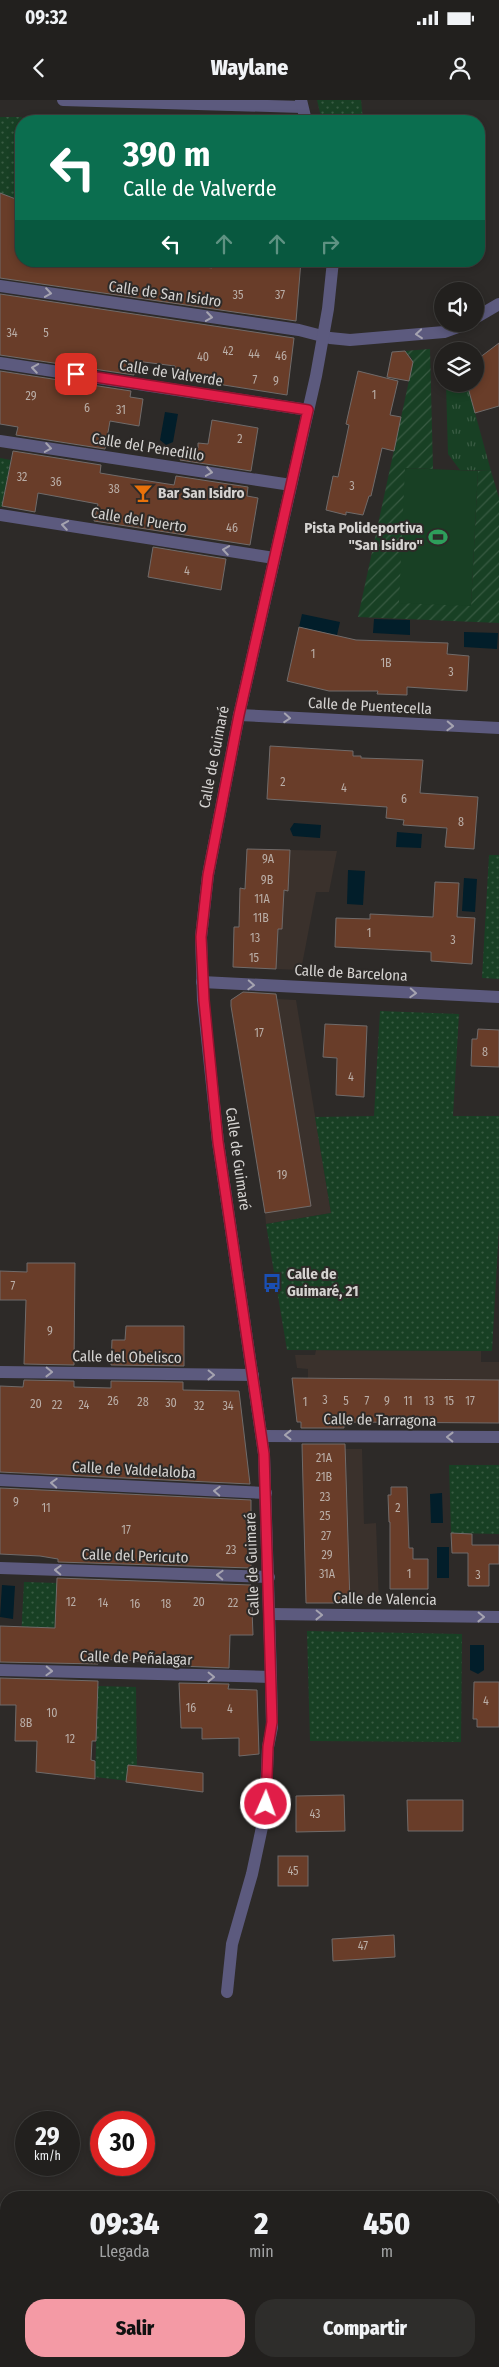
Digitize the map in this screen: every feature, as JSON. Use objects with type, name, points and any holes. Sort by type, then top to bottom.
[{"type":"street","points":[[63,100],[302,103]]},
{"type":"street","name":"Calle de Guimaré","points":[[227,1992],[232,1944],[252,1874],[265,1813],[268,1747],[272,1722],[272,1677],[266,1493],[262,1436],[218,1142],[202,982],[201,937],[205,898],[239,715],[324,336],[332,267]]},
{"type":"street","name":"Calle de San Isidro","points":[[0,286],[294,329],[350,340],[444,332]]},
{"type":"street","points":[[484,313],[499,304]]},
{"type":"street","name":"Calle de Valverde","points":[[0,363],[308,410]]},
{"type":"street","name":"Calle del Penedillo","points":[[0,441],[291,485]]},
{"type":"street","name":"Calle del Puerto","points":[[0,515],[274,558]]},
{"type":"street","name":"Calle de Puentecella","points":[[239,715],[499,728]]},
{"type":"street","name":"Calle de Barcelona","points":[[202,982],[499,997]]},
{"type":"street","name":"Calle del Obelisco","points":[[0,1372],[254,1375]]},
{"type":"street","name":"Calle de Tarragona","points":[[262,1436],[499,1437]]},
{"type":"street","name":"Calle de Valdelaloba","points":[[0,1480],[266,1493]]},
{"type":"street","name":"Calle del Pericuto","points":[[0,1568],[269,1577]]},
{"type":"street","name":"Calle de Valencia","points":[[270,1614],[499,1617]]},
{"type":"street","name":"Calle de Peñalagar","points":[[0,1670],[272,1677]]},
{"type":"shaded area","points":[[290,850],[337,851],[329,892],[316,892],[301,970],[276,969],[278,929],[282,929],[284,890],[288,890]]},
{"type":"shaded area","points":[[277,999],[296,1000],[331,1213],[266,1224],[265,1213],[311,1206]]},
{"type":"shaded area","points":[[316,1350],[481,1351],[481,1362],[499,1362],[499,1380],[308,1379],[308,1369],[297,1368],[295,1355],[315,1355]]},
{"type":"shaded area","points":[[345,1449],[362,1449],[364,1524],[376,1523],[379,1604],[350,1603]]},
{"type":"green space","points":[[317,100],[361,100],[362,115],[321,115]]},
{"type":"green space","points":[[0,117],[15,117],[15,198],[0,193]]},
{"type":"green space","points":[[430,349],[433,469],[405,468],[471,606],[478,471],[491,471],[499,498],[499,623],[358,617],[413,362],[411,357],[404,351]]},
{"type":"green space","points":[[446,392],[469,392],[491,471],[460,470],[448,454]]},
{"type":"green space","points":[[0,458],[11,460],[2,507],[0,507]]},
{"type":"green space","name":"Pista Polideportiva \"San Isidro\"","points":[[405,468],[478,471],[471,606],[399,603]]},
{"type":"green space","points":[[489,855],[499,855],[499,979],[482,978]]},
{"type":"green space","points":[[380,1011],[459,1014],[453,1116],[499,1116],[499,1227],[492,1351],[287,1350],[266,1224],[331,1213],[315,1117],[374,1116]]},
{"type":"green space","points":[[449,1465],[499,1465],[499,1534],[451,1533]]},
{"type":"green space","points":[[24,1582],[57,1583],[53,1658],[20,1657]]},
{"type":"green space","points":[[307,1631],[462,1634],[461,1742],[310,1741]]},
{"type":"green space","points":[[98,1686],[136,1687],[137,1782],[95,1777]]},
{"type":"water","points":[[165,412],[178,414],[173,442],[166,445],[160,440]]},
{"type":"water","points":[[302,614],[340,622],[337,635],[299,627]]},
{"type":"water","points":[[374,619],[410,620],[410,635],[373,633]]},
{"type":"water","points":[[464,632],[498,633],[497,649],[464,647]]},
{"type":"water","points":[[294,823],[321,825],[320,838],[293,836],[290,829]]},
{"type":"water","points":[[397,832],[422,834],[421,848],[396,847]]},
{"type":"water","points":[[348,870],[365,871],[363,905],[347,904]]},
{"type":"water","points":[[464,878],[477,879],[475,912],[462,911]]},
{"type":"water","points":[[442,1493],[443,1523],[431,1523],[430,1494]]},
{"type":"water","points":[[437,1547],[449,1547],[449,1578],[437,1578]]},
{"type":"water","points":[[2,1585],[15,1586],[13,1619],[0,1617]]},
{"type":"water","points":[[470,1645],[484,1645],[484,1670],[478,1674],[470,1670]]},
{"type":"building","points":[[0,193],[15,199],[15,267],[300,267],[296,321],[0,278]]},
{"type":"building","points":[[0,294],[294,338],[287,395],[173,377],[175,366],[136,361],[134,375],[0,355]]},
{"type":"building","points":[[499,343],[499,406],[475,413],[469,392],[484,392],[484,354]]},
{"type":"building","points":[[405,351],[413,362],[409,381],[387,377],[392,352]]},
{"type":"building","points":[[0,371],[131,391],[130,397],[143,399],[139,426],[110,421],[105,449],[16,435],[18,427],[0,424]]},
{"type":"building","points":[[358,371],[398,381],[390,415],[401,417],[394,451],[382,448],[371,496],[369,496],[363,515],[346,512],[346,515],[326,510],[333,476],[338,477],[349,425],[346,424]]},
{"type":"building","points":[[212,420],[258,428],[251,471],[180,460],[183,446],[198,448],[198,443],[208,444]]},
{"type":"building","points":[[13,451],[101,465],[100,473],[174,485],[176,476],[248,487],[247,496],[258,498],[250,545],[94,521],[98,504],[38,493],[35,512],[2,506]]},
{"type":"building","points":[[153,547],[226,559],[221,590],[148,577]]},
{"type":"building","points":[[299,627],[356,640],[448,643],[447,654],[469,656],[467,691],[407,687],[407,695],[377,694],[378,691],[329,691],[287,681]]},
{"type":"building","points":[[270,746],[353,751],[353,756],[361,756],[361,758],[423,760],[420,793],[478,797],[474,849],[445,847],[447,828],[403,825],[404,820],[386,818],[387,807],[267,799]]},
{"type":"building","points":[[247,849],[290,850],[288,891],[284,890],[282,929],[278,929],[276,969],[233,967],[234,927],[239,927],[240,888],[245,889]]},
{"type":"building","points":[[435,882],[459,883],[457,917],[475,918],[472,964],[431,961],[431,952],[335,947],[336,918],[370,919],[370,914],[433,917]]},
{"type":"building","points":[[243,992],[276,994],[311,1206],[265,1213],[231,1006],[231,1000]]},
{"type":"building","points":[[325,1024],[367,1026],[364,1097],[336,1095],[337,1058],[323,1057]]},
{"type":"building","points":[[478,1029],[499,1030],[499,1067],[471,1066],[472,1039],[477,1039]]},
{"type":"building","points":[[27,1263],[75,1263],[74,1365],[24,1364],[26,1300],[0,1300],[0,1271],[27,1272]]},
{"type":"building","points":[[126,1326],[184,1326],[184,1366],[111,1365],[112,1340],[125,1340]]},
{"type":"building","points":[[292,1378],[499,1380],[499,1423],[344,1422],[344,1428],[301,1428],[301,1422],[297,1422]]},
{"type":"building","points":[[24,1380],[74,1381],[74,1387],[111,1388],[111,1381],[183,1382],[183,1390],[239,1391],[250,1484],[0,1472],[0,1386],[23,1387]]},
{"type":"building","points":[[302,1444],[345,1444],[350,1603],[306,1603]]},
{"type":"building","points":[[391,1487],[407,1487],[409,1548],[413,1548],[413,1559],[428,1559],[428,1589],[390,1589],[388,1495],[391,1495]]},
{"type":"building","points":[[0,1488],[251,1500],[251,1568],[58,1562],[58,1559],[40,1556],[0,1554]]},
{"type":"building","points":[[451,1533],[472,1534],[472,1545],[499,1545],[499,1564],[489,1564],[489,1586],[468,1586],[468,1553],[452,1553]]},
{"type":"building","points":[[57,1578],[251,1585],[253,1635],[230,1635],[229,1668],[179,1666],[179,1663],[98,1659],[98,1664],[0,1662],[0,1626],[55,1628]]},
{"type":"building","points":[[0,1678],[98,1681],[96,1741],[92,1741],[91,1760],[95,1761],[95,1779],[36,1772],[37,1741],[15,1741],[16,1705],[0,1705]]},
{"type":"building","points":[[474,1682],[499,1682],[499,1727],[477,1727],[477,1719],[473,1719]]},
{"type":"building","points":[[179,1683],[229,1684],[228,1689],[257,1690],[259,1754],[239,1756],[239,1738],[202,1739],[202,1728],[181,1728]]},
{"type":"building","points":[[128,1765],[203,1773],[203,1792],[126,1782]]},
{"type":"building","points":[[344,1795],[345,1831],[296,1832],[296,1796]]},
{"type":"building","points":[[407,1800],[463,1800],[463,1831],[408,1831]]},
{"type":"building","points":[[278,1856],[308,1856],[308,1886],[278,1886]]},
{"type":"building","points":[[394,1935],[395,1957],[333,1961],[332,1939]]},
{"type":"place","name":"Bar San Isidro","points":[[143,493]]},
{"type":"place","name":"Pista Polideportiva \"San Isidro\"","points":[[438,537]]},
{"type":"place","name":"Calle de Guimaré, 21","points":[[272,1283]]},
{"type":"route","points":[[76,374],[308,410],[239,715],[208,875],[201,937],[204,1000],[218,1142],[264,1454],[272,1722],[268,1747],[266,1804]]}]
